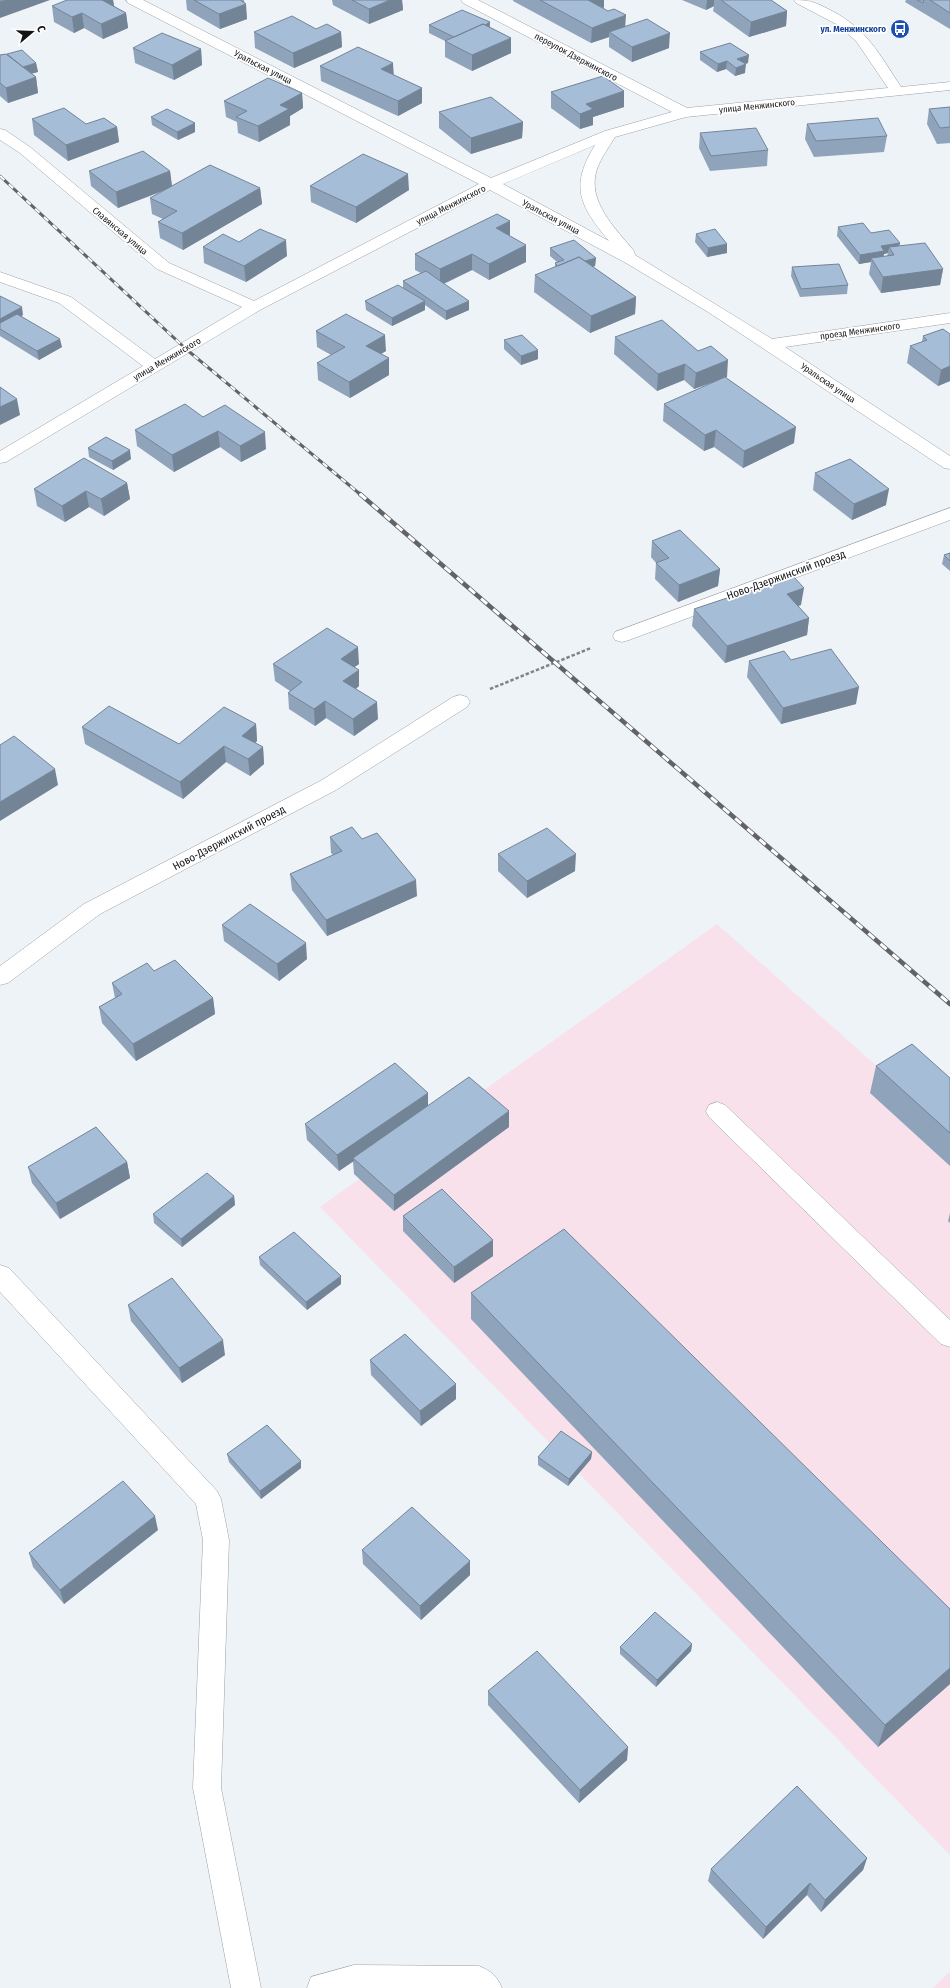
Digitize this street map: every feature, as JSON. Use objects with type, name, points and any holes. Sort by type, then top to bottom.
[{"type":"street","name":"Уральская улица","points":[[133,0],[490,184],[633,261],[770,344],[950,464]]},
{"type":"street","name":"переулок Дзержинского","points":[[468,0],[685,114]]},
{"type":"street","points":[[801,0],[843,22],[861,38],[897,91]]},
{"type":"street","name":"улица Менжинского","points":[[0,458],[154,366],[186,349],[254,307],[490,184],[610,134],[685,114],[950,86]]},
{"type":"street","name":"Славянская улица","points":[[0,133],[25,150],[163,266],[254,307]]},
{"type":"street","points":[[610,134],[588,173],[587,194],[598,216],[633,261]]},
{"type":"street","points":[[0,276],[65,300],[154,366]]},
{"type":"street","name":"проезд Менжинского","points":[[770,344],[950,318]]},
{"type":"street","name":"Ново-Дзержинский проезд","points":[[622,636],[950,514]]},
{"type":"street","name":"Ново-Дзержинский проезд","points":[[0,977],[92,909],[329,786],[460,702]]},
{"type":"street","points":[[717,1111],[950,1336]]},
{"type":"street","points":[[0,1275],[208,1499],[216,1540],[207,1788],[246,1988]]},
{"type":"street","points":[[322,1988],[354,1980],[479,1981],[487,1988]]},
{"type":"path","points":[[460,702],[622,636]]},
{"type":"shaded area","points":[[717,924],[950,1131],[950,1855],[320,1207]]},
{"type":"shaded area","points":[[950,1971],[950,1988],[933,1988]]},
{"type":"building","points":[[67,0],[102,0],[126,13],[101,24],[82,13],[72,17],[52,6]]},
{"type":"building","points":[[194,0],[240,0],[246,4],[219,14]]},
{"type":"building","points":[[352,0],[390,0],[369,9]]},
{"type":"building","points":[[540,0],[588,0],[608,11],[614,9],[626,15],[592,28]]},
{"type":"building","points":[[721,0],[771,0],[787,11],[751,22]]},
{"type":"building","points":[[917,0],[924,0],[923,3]]},
{"type":"building","points":[[930,0],[950,0],[950,13]]},
{"type":"building","points":[[462,10],[490,22],[454,37],[429,25]]},
{"type":"building","points":[[292,16],[316,29],[327,24],[341,32],[293,53],[254,32]]},
{"type":"building","points":[[647,19],[670,33],[632,47],[609,32]]},
{"type":"building","points":[[483,24],[511,38],[472,55],[445,41]]},
{"type":"building","points":[[162,33],[201,49],[172,65],[133,48]]},
{"type":"building","points":[[730,43],[749,55],[737,59],[746,64],[736,68],[727,61],[718,64],[700,52]]},
{"type":"building","points":[[358,47],[393,63],[381,69],[422,88],[398,101],[320,66]]},
{"type":"building","points":[[22,50],[36,63],[23,67],[7,54]]},
{"type":"building","points":[[6,54],[36,77],[6,88],[0,83],[0,55]]},
{"type":"building","points":[[603,76],[624,91],[586,104],[593,109],[580,114],[551,92]]},
{"type":"building","points":[[268,78],[302,93],[280,105],[289,109],[258,126],[236,117],[247,111],[224,101]]},
{"type":"building","points":[[491,97],[523,122],[471,138],[439,112]]},
{"type":"building","points":[[950,107],[950,127],[940,128],[929,109]]},
{"type":"building","points":[[64,108],[86,124],[104,118],[117,127],[66,145],[32,119]]},
{"type":"building","points":[[167,109],[195,123],[177,132],[151,117]]},
{"type":"building","points":[[878,118],[887,136],[816,141],[807,124]]},
{"type":"building","points":[[756,128],[768,150],[711,156],[700,133]]},
{"type":"building","points":[[143,151],[170,171],[116,192],[89,171]]},
{"type":"building","points":[[363,154],[408,174],[356,207],[310,186]]},
{"type":"building","points":[[210,165],[260,188],[182,233],[158,222],[177,211],[150,198]]},
{"type":"building","points":[[497,214],[510,221],[496,228],[526,245],[489,264],[472,254],[440,269],[415,254]]},
{"type":"building","points":[[863,223],[871,233],[889,230],[900,243],[881,246],[884,251],[860,255],[838,227]]},
{"type":"building","points":[[260,229],[286,240],[244,266],[203,247],[223,234],[239,242]]},
{"type":"building","points":[[715,229],[727,244],[708,248],[696,234]]},
{"type":"building","points":[[574,240],[596,258],[585,261],[579,257],[558,266],[555,263],[564,260],[550,248]]},
{"type":"building","points":[[925,243],[943,269],[883,277],[871,258],[894,255],[889,247]]},
{"type":"building","points":[[579,257],[636,297],[591,316],[535,275]]},
{"type":"building","points":[[839,264],[848,285],[801,289],[792,267]]},
{"type":"building","points":[[426,271],[469,301],[446,311],[403,281]]},
{"type":"building","points":[[398,285],[425,301],[392,318],[365,301]]},
{"type":"building","points":[[0,296],[22,307],[0,319]]},
{"type":"building","points":[[17,314],[60,339],[37,351],[0,329],[0,323]]},
{"type":"building","points":[[346,314],[385,335],[366,346],[389,358],[349,382],[317,363],[345,347],[316,331]]},
{"type":"building","points":[[662,320],[698,351],[711,346],[728,360],[696,373],[685,364],[658,374],[615,337]]},
{"type":"building","points":[[943,329],[950,334],[950,366],[941,370],[910,346],[927,340],[923,336]]},
{"type":"building","points":[[522,335],[538,350],[521,356],[504,340]]},
{"type":"building","points":[[725,377],[796,427],[744,451],[716,430],[705,435],[664,404]]},
{"type":"building","points":[[0,387],[17,399],[0,407]]},
{"type":"building","points":[[185,404],[203,417],[225,405],[265,432],[240,446],[218,431],[172,455],[135,430]]},
{"type":"building","points":[[106,437],[130,450],[112,461],[88,448]]},
{"type":"building","points":[[84,458],[127,483],[101,499],[86,491],[62,506],[34,489]]},
{"type":"building","points":[[850,459],[889,489],[854,504],[815,473]]},
{"type":"building","points":[[680,530],[720,569],[679,585],[656,563],[669,558],[652,541]]},
{"type":"building","points":[[950,553],[950,561],[944,555]]},
{"type":"building","points":[[793,576],[804,588],[787,594],[809,618],[727,646],[694,609]]},
{"type":"building","points":[[327,628],[358,647],[341,659],[359,670],[343,681],[377,702],[353,719],[325,701],[314,709],[288,693],[302,682],[273,664]]},
{"type":"building","points":[[831,649],[859,687],[783,708],[749,661],[784,651],[791,660]]},
{"type":"building","points":[[109,706],[179,744],[224,707],[256,724],[242,736],[263,747],[248,759],[224,746],[180,782],[82,727]]},
{"type":"building","points":[[14,736],[55,769],[0,802],[0,745]]},
{"type":"building","points":[[352,827],[362,839],[377,833],[416,880],[326,920],[290,874],[342,851],[330,837]]},
{"type":"building","points":[[547,828],[576,854],[527,881],[498,854]]},
{"type":"building","points":[[250,904],[306,943],[277,964],[222,925]]},
{"type":"building","points":[[175,960],[213,998],[133,1044],[99,1007],[122,994],[112,983],[147,963],[154,971]]},
{"type":"building","points":[[912,1044],[950,1078],[950,1133],[876,1066]]},
{"type":"building","points":[[395,1063],[428,1093],[337,1155],[305,1124]]},
{"type":"building","points":[[469,1077],[509,1111],[394,1195],[353,1158]]},
{"type":"building","points":[[96,1127],[127,1162],[56,1203],[28,1167]]},
{"type":"building","points":[[207,1173],[234,1196],[181,1239],[153,1214]]},
{"type":"building","points":[[442,1189],[493,1240],[454,1267],[403,1216]]},
{"type":"building","points":[[564,1229],[950,1609],[950,1668],[885,1725],[471,1293]]},
{"type":"building","points":[[294,1232],[341,1276],[306,1302],[259,1257]]},
{"type":"building","points":[[172,1278],[223,1340],[179,1368],[128,1305]]},
{"type":"building","points":[[405,1334],[456,1384],[420,1411],[370,1360]]},
{"type":"building","points":[[267,1425],[301,1461],[260,1491],[227,1454]]},
{"type":"building","points":[[561,1431],[592,1452],[569,1479],[538,1457]]},
{"type":"building","points":[[123,1481],[155,1516],[60,1590],[29,1553]]},
{"type":"building","points":[[412,1507],[470,1561],[420,1606],[362,1550]]},
{"type":"building","points":[[655,1612],[692,1644],[657,1680],[620,1647]]},
{"type":"building","points":[[537,1651],[628,1747],[580,1790],[488,1691]]},
{"type":"building","points":[[797,1786],[867,1858],[825,1900],[810,1883],[766,1927],[711,1869]]},
{"type":"railway","points":[[0,176],[186,349],[361,495]]},
{"type":"railway","points":[[360,494],[950,1004]]},
{"type":"place","name":"ул. Менжинского","points":[[900,29]]}]
